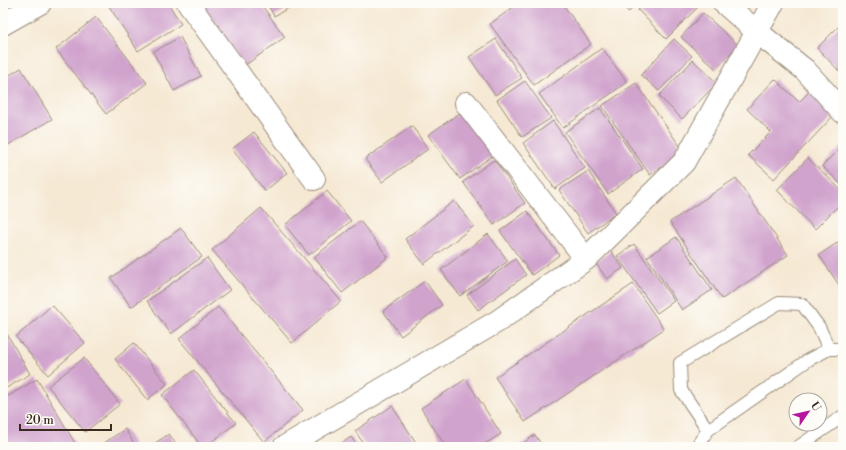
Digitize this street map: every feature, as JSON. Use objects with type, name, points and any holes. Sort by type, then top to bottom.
[{"type":"street","points":[[3,24],[40,3]]},
{"type":"street","points":[[188,3],[314,179]]},
{"type":"street","points":[[724,3],[805,70],[843,112]]},
{"type":"street","points":[[284,447],[498,321],[586,259],[684,162],[773,3]]},
{"type":"street","points":[[466,103],[586,259]]},
{"type":"lane","points":[[708,430],[681,390],[680,363],[779,303],[802,304],[819,327],[829,348]]},
{"type":"lane","points":[[696,447],[708,430],[808,360],[829,348],[843,349]]},
{"type":"lane","points":[[798,447],[843,416]]},
{"type":"building","points":[[107,3],[168,3],[181,24],[138,51]]},
{"type":"building","points":[[200,3],[260,3],[285,37],[244,66]]},
{"type":"building","points":[[267,3],[298,3],[274,16]]},
{"type":"building","points":[[519,3],[562,3],[591,44],[534,85],[490,24]]},
{"type":"building","points":[[619,3],[637,3],[629,12]]},
{"type":"building","points":[[645,3],[694,3],[698,7],[666,39],[638,10]]},
{"type":"building","points":[[703,13],[738,45],[716,69],[681,37]]},
{"type":"building","points":[[96,17],[147,83],[106,114],[56,49]]},
{"type":"building","points":[[843,22],[843,75],[817,48]]},
{"type":"building","points":[[180,37],[201,76],[174,91],[153,52]]},
{"type":"building","points":[[496,39],[522,78],[495,95],[469,57]]},
{"type":"building","points":[[674,39],[692,56],[659,91],[641,75]]},
{"type":"building","points":[[602,48],[627,82],[563,128],[539,94]]},
{"type":"building","points":[[693,60],[717,83],[682,119],[659,96]]},
{"type":"building","points":[[21,68],[52,119],[3,148],[3,79]]},
{"type":"building","points":[[775,79],[799,102],[812,89],[836,113],[774,179],[748,155],[771,132],[747,109]]},
{"type":"building","points":[[525,81],[551,118],[522,137],[497,100]]},
{"type":"building","points":[[636,83],[684,152],[650,175],[602,106]]},
{"type":"building","points":[[600,108],[643,169],[608,194],[565,132]]},
{"type":"building","points":[[464,110],[495,154],[460,179],[428,135]]},
{"type":"building","points":[[553,121],[585,168],[555,189],[523,143]]},
{"type":"building","points":[[412,126],[428,149],[382,182],[365,159]]},
{"type":"building","points":[[254,132],[287,173],[265,191],[232,149]]},
{"type":"building","points":[[843,145],[843,186],[822,166]]},
{"type":"building","points":[[808,158],[843,192],[843,201],[815,229],[777,190]]},
{"type":"building","points":[[494,160],[525,203],[494,225],[463,182]]},
{"type":"building","points":[[588,171],[616,213],[588,233],[559,190]]},
{"type":"building","points":[[736,178],[788,255],[722,299],[670,222]]},
{"type":"building","points":[[327,191],[351,221],[309,255],[285,225]]},
{"type":"building","points":[[454,201],[474,226],[424,264],[405,239]]},
{"type":"building","points":[[261,208],[341,301],[292,343],[212,250]]},
{"type":"building","points":[[527,211],[559,255],[532,275],[500,231]]},
{"type":"building","points":[[360,221],[388,257],[342,293],[314,257]]},
{"type":"building","points":[[181,228],[202,257],[131,307],[111,278]]},
{"type":"building","points":[[488,234],[508,261],[460,296],[441,270]]},
{"type":"building","points":[[676,237],[712,290],[682,310],[647,257]]},
{"type":"building","points":[[843,239],[843,291],[819,255]]},
{"type":"building","points":[[634,244],[674,301],[657,313],[617,256]]},
{"type":"building","points":[[611,251],[623,268],[607,279],[595,262]]},
{"type":"building","points":[[207,258],[230,290],[171,334],[147,301]]},
{"type":"building","points":[[515,259],[526,275],[478,310],[467,295]]},
{"type":"building","points":[[425,281],[442,305],[401,336],[383,311]]},
{"type":"building","points":[[633,284],[664,329],[525,422],[495,377]]},
{"type":"building","points":[[52,305],[85,343],[48,375],[16,337]]},
{"type":"building","points":[[218,307],[303,410],[264,442],[179,339]]},
{"type":"building","points":[[3,327],[30,374],[3,390]]},
{"type":"building","points":[[134,343],[167,384],[147,400],[115,359]]},
{"type":"building","points":[[84,358],[120,404],[85,432],[48,386]]},
{"type":"building","points":[[194,370],[236,423],[205,447],[202,447],[162,395]]},
{"type":"building","points":[[37,379],[75,443],[68,447],[3,447],[3,399]]},
{"type":"building","points":[[466,379],[501,434],[480,447],[446,447],[421,408]]},
{"type":"building","points":[[392,406],[419,447],[366,447],[355,431]]},
{"type":"building","points":[[125,429],[136,447],[98,447]]},
{"type":"building","points":[[169,434],[178,447],[149,447]]},
{"type":"building","points":[[535,435],[543,447],[517,447]]},
{"type":"building","points":[[351,437],[358,447],[336,447]]}]
